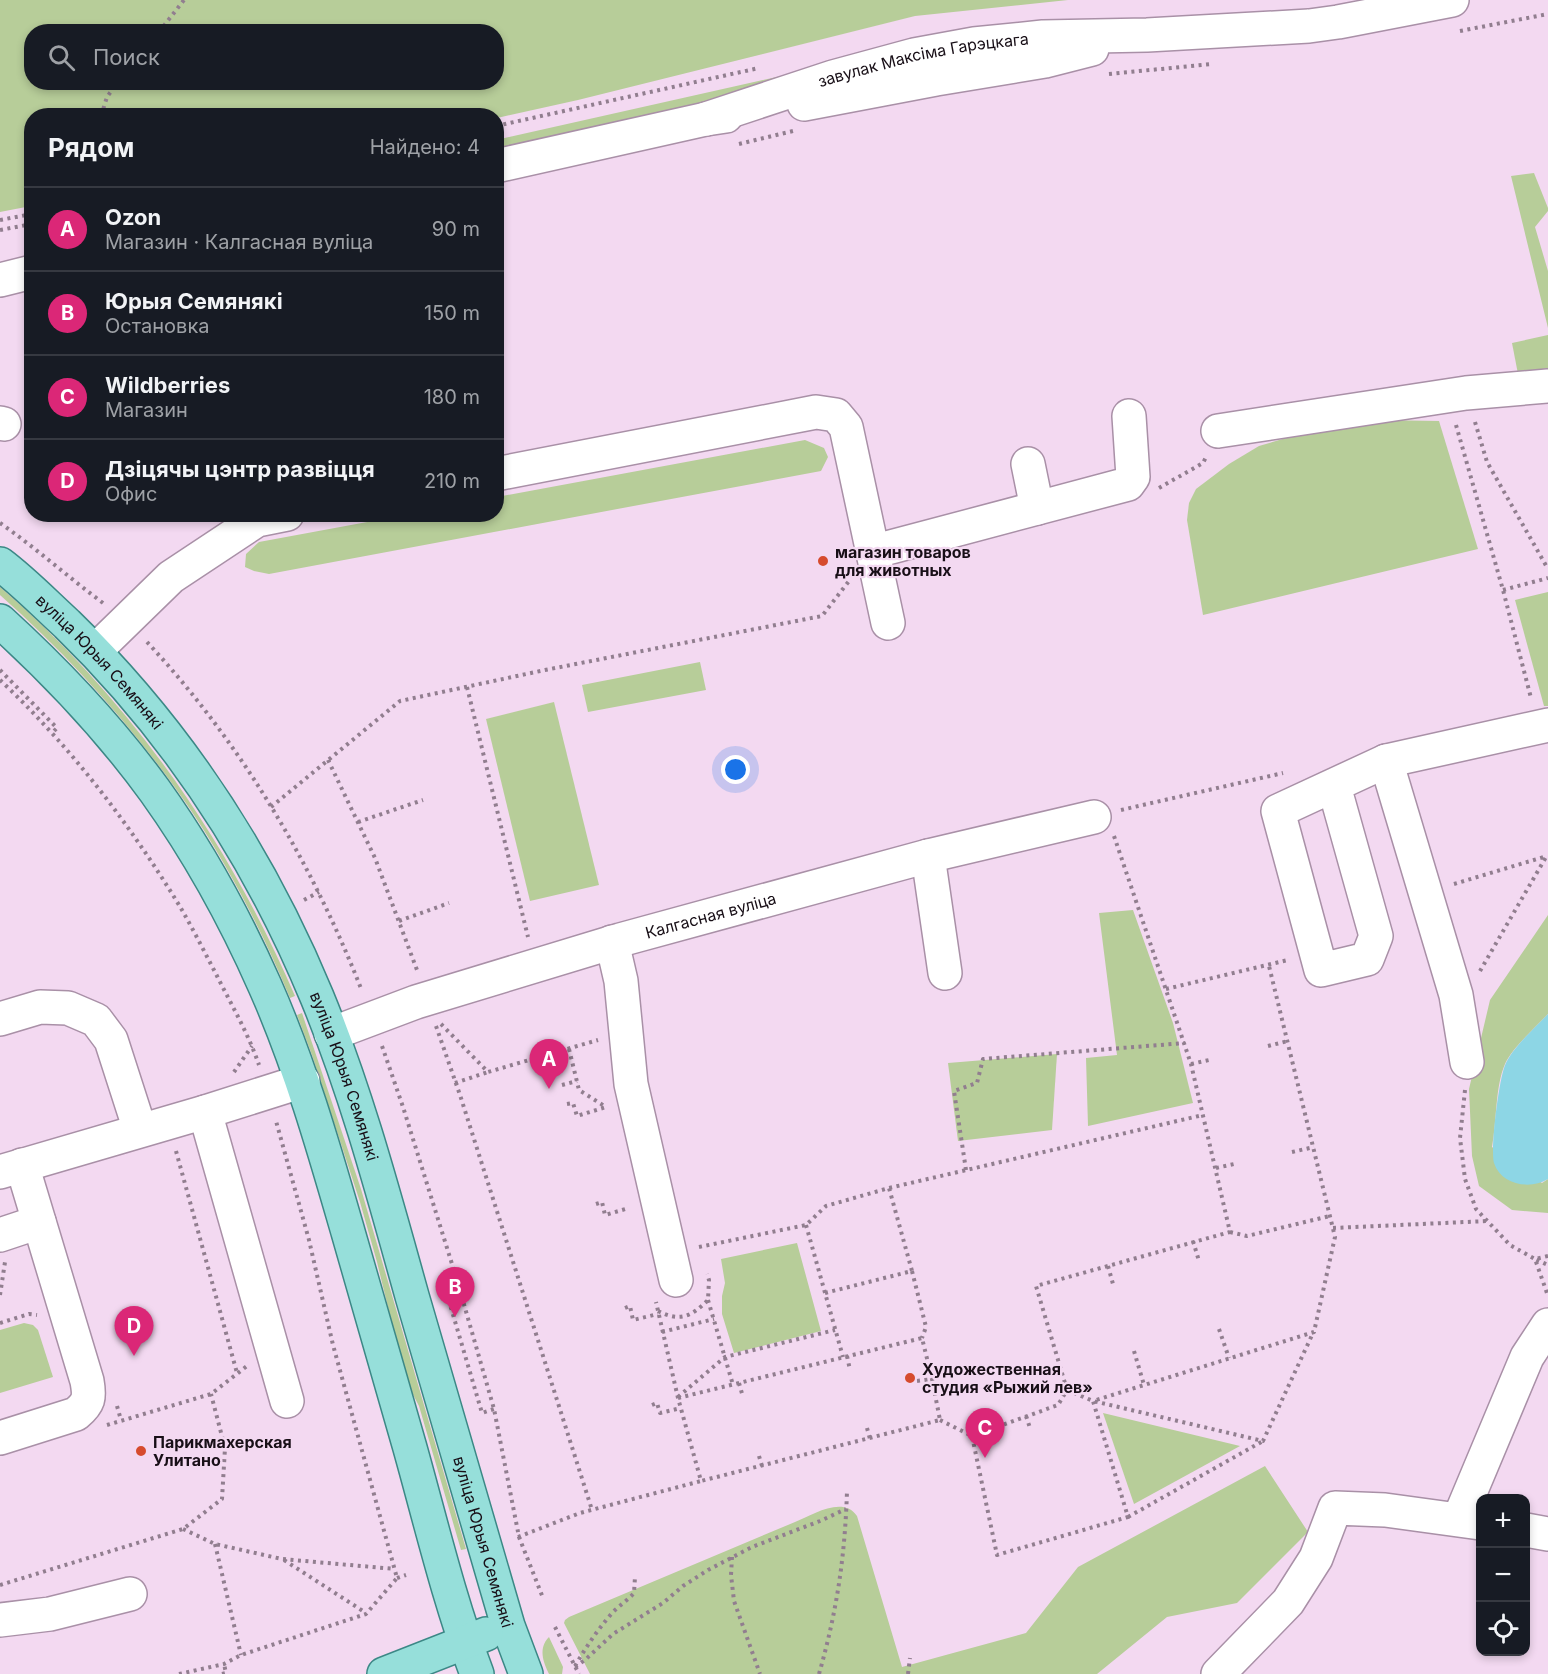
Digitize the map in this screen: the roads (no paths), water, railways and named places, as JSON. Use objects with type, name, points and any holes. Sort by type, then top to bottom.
[{"type":"main road","name":"вуліца Юрыя Семянякі","points":[[0,564],[40,598],[95,651],[169,738],[233,830],[298,953],[331,1034],[370,1150],[508,1626],[526,1674]]},
{"type":"main road","points":[[0,621],[86,707],[133,763],[195,853],[256,966],[303,1081],[465,1642],[477,1674]]},
{"type":"main road","points":[[384,1674],[508,1626]]},
{"type":"street","name":"завулак Максіма Гарэцкага","points":[[504,164],[706,119],[833,77],[914,55],[974,44],[1043,37],[1147,35],[1309,26],[1452,0]]},
{"type":"street","points":[[0,280],[24,274]]},
{"type":"street","points":[[1218,431],[1457,394],[1548,386]]},
{"type":"street","points":[[504,472],[816,412],[836,415],[846,427],[888,623]]},
{"type":"street","points":[[872,552],[1128,484],[1133,477],[1129,416]]},
{"type":"street","points":[[1028,464],[1037,508]]},
{"type":"street","points":[[95,651],[171,577],[254,522]]},
{"type":"street","points":[[1334,786],[1376,936],[1367,959],[1321,970],[1278,811],[1386,761],[1543,726]]},
{"type":"street","points":[[1386,761],[1459,1008],[1467,1062]]},
{"type":"street","name":"Калгасная вуліца","points":[[331,1034],[416,1002],[612,942],[928,856],[1094,817]]},
{"type":"street","points":[[928,856],[945,973]]},
{"type":"street","points":[[612,942],[621,981],[631,1084],[667,1278]]},
{"type":"street","points":[[0,1019],[40,1007],[68,1008],[96,1020],[111,1040],[140,1130]]},
{"type":"street","points":[[0,1438],[76,1414],[85,1406],[90,1395],[39,1222],[11,1168],[303,1081]]},
{"type":"street","points":[[205,1112],[287,1401]]},
{"type":"street","points":[[0,1235],[39,1222]]},
{"type":"street","points":[[1218,1674],[1288,1602],[1316,1558],[1335,1508],[1385,1510],[1470,1521],[1527,1357],[1548,1325]]},
{"type":"street","points":[[1530,1531],[1548,1534]]},
{"type":"street","points":[[0,1620],[51,1614],[130,1594]]},
{"type":"water","points":[[1548,1014],[1548,1179],[1525,1185],[1509,1181],[1494,1163],[1494,1129],[1498,1097],[1506,1063],[1519,1044]]},
{"type":"place","name":"магазин товаров для животных","points":[[823,561]]},
{"type":"place","name":"Ozon","points":[[549,1089]]},
{"type":"place","name":"Юрыя Семянякі","points":[[455,1317]]},
{"type":"place","name":"Дзіцячы цэнтр развіцця","points":[[134,1356]]},
{"type":"place","name":"Художественная студия «Рыжий лев»","points":[[910,1378]]},
{"type":"place","name":"Парикмахерская Улитано","points":[[141,1451]]},
{"type":"place","name":"Wildberries","points":[[985,1458]]}]
